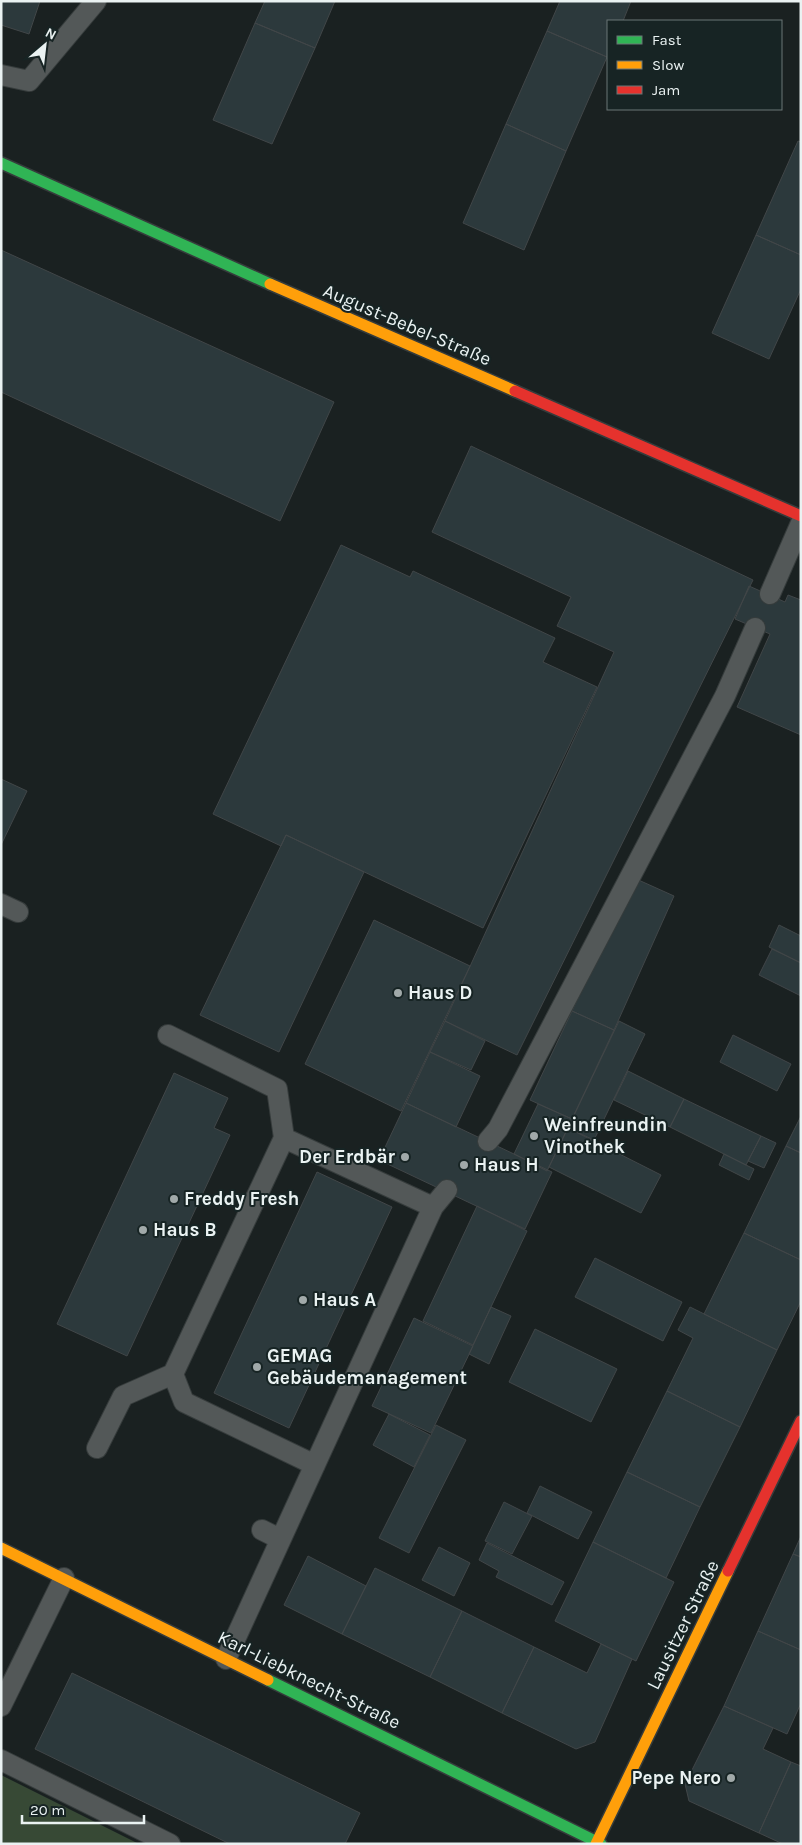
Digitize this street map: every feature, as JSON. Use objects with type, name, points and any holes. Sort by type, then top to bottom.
[{"type":"street","name":"August-Bebel-Straße","points":[[1,163],[286,291],[801,516]]},
{"type":"street","name":"Lausitzer Straße","points":[[598,1843],[801,1421]]},
{"type":"street","name":"Karl-Liebknecht-Straße","points":[[1,1548],[598,1843]]},
{"type":"lane","points":[[1,75],[29,80],[96,1]]},
{"type":"lane","points":[[770,594],[801,523]]},
{"type":"lane","points":[[488,1141],[498,1129],[726,696],[755,628]]},
{"type":"lane","points":[[97,1448],[123,1396],[173,1374],[284,1138],[277,1088],[168,1035]]},
{"type":"lane","points":[[284,1138],[433,1207]]},
{"type":"lane","points":[[226,1659],[433,1207],[447,1190]]},
{"type":"lane","points":[[173,1374],[184,1402],[315,1465]]},
{"type":"lane","points":[[262,1530],[280,1539]]},
{"type":"lane","points":[[1,1706],[64,1578]]},
{"type":"lane","points":[[1,1760],[170,1844]]},
{"type":"green space","points":[[1,1775],[139,1844],[1,1844]]},
{"type":"building","points":[[1,1],[40,1],[29,34],[1,25]]},
{"type":"building","points":[[265,1],[335,1],[315,48],[255,23]]},
{"type":"building","points":[[560,1],[631,1],[623,20],[607,20],[607,57],[547,31]]},
{"type":"building","points":[[255,23],[315,48],[272,144],[213,120]]},
{"type":"building","points":[[547,31],[607,57],[566,151],[506,124]]},
{"type":"building","points":[[506,124],[566,151],[524,250],[463,223]]},
{"type":"building","points":[[798,141],[801,142],[801,255],[756,235]]},
{"type":"building","points":[[756,235],[801,255],[801,289],[769,359],[712,333]]},
{"type":"building","points":[[1,250],[334,402],[280,521],[1,392]]},
{"type":"building","points":[[471,446],[753,580],[517,1055],[445,1021],[614,652],[557,626],[571,597],[432,532]]},
{"type":"building","points":[[341,545],[410,577],[413,571],[555,638],[543,662],[597,687],[483,928],[286,835],[281,846],[213,814]]},
{"type":"building","points":[[749,586],[785,602],[788,595],[801,600],[801,735],[737,707],[770,634],[735,619]]},
{"type":"building","points":[[1,779],[27,791],[1,845]]},
{"type":"building","points":[[286,835],[364,872],[279,1052],[200,1015]]},
{"type":"building","points":[[634,878],[674,896],[614,1030],[572,1011]]},
{"type":"building","name":"Haus D","points":[[374,920],[470,966],[401,1111],[305,1064]]},
{"type":"building","points":[[779,925],[801,936],[801,963],[769,947]]},
{"type":"building","points":[[772,949],[801,963],[801,996],[759,975]]},
{"type":"building","points":[[572,1011],[614,1030],[572,1119],[530,1100]]},
{"type":"building","points":[[445,1021],[485,1041],[471,1070],[430,1052]]},
{"type":"building","points":[[619,1021],[645,1034],[594,1140],[568,1128]]},
{"type":"building","points":[[733,1035],[791,1064],[777,1091],[720,1062]]},
{"type":"building","points":[[430,1052],[480,1076],[456,1127],[406,1103]]},
{"type":"building","points":[[628,1071],[684,1099],[670,1127],[614,1100]]},
{"type":"building","name":"Haus B","points":[[174,1073],[228,1098],[214,1128],[230,1135],[127,1356],[57,1324]]},
{"type":"building","points":[[684,1099],[761,1136],[746,1165],[670,1127]]},
{"type":"building","name":"Haus H","points":[[406,1103],[552,1172],[525,1229],[379,1160]]},
{"type":"building","points":[[538,1104],[572,1119],[547,1171],[514,1154]]},
{"type":"building","points":[[801,1116],[801,1153],[786,1146]]},
{"type":"building","points":[[568,1128],[661,1175],[641,1213],[549,1167]]},
{"type":"building","points":[[761,1136],[776,1143],[764,1168],[748,1161]]},
{"type":"building","points":[[786,1146],[801,1153],[801,1260],[744,1233]]},
{"type":"building","points":[[724,1154],[754,1169],[749,1180],[719,1165]]},
{"type":"building","name":"Haus A","points":[[317,1172],[392,1207],[289,1428],[214,1393]]},
{"type":"building","points":[[477,1206],[527,1231],[473,1345],[423,1321]]},
{"type":"building","points":[[744,1233],[801,1260],[801,1301],[777,1350],[704,1314]]},
{"type":"building","points":[[595,1258],[682,1302],[663,1341],[575,1297]]},
{"type":"building","points":[[491,1307],[511,1316],[489,1364],[469,1354]]},
{"type":"building","points":[[690,1307],[777,1350],[740,1427],[667,1391],[693,1338],[678,1330]]},
{"type":"building","points":[[414,1318],[473,1346],[431,1433],[372,1406]]},
{"type":"building","points":[[535,1329],[617,1369],[591,1422],[509,1382]]},
{"type":"building","points":[[667,1391],[740,1427],[700,1507],[627,1472]]},
{"type":"building","points":[[389,1414],[430,1435],[414,1467],[373,1445]]},
{"type":"building","points":[[436,1425],[466,1440],[409,1553],[379,1538]]},
{"type":"building","points":[[627,1472],[700,1507],[666,1578],[593,1542]]},
{"type":"building","points":[[540,1486],[592,1512],[578,1539],[527,1513]]},
{"type":"building","points":[[504,1502],[532,1516],[512,1554],[485,1541]]},
{"type":"building","points":[[801,1536],[801,1557],[793,1554]]},
{"type":"building","points":[[593,1542],[674,1582],[636,1661],[555,1621]]},
{"type":"building","points":[[487,1543],[564,1582],[552,1605],[496,1577],[499,1571],[479,1560]]},
{"type":"building","points":[[439,1547],[470,1563],[454,1596],[422,1580]]},
{"type":"building","points":[[793,1554],[801,1557],[801,1650],[758,1631]]},
{"type":"building","points":[[308,1556],[366,1586],[342,1634],[284,1605]]},
{"type":"building","points":[[375,1568],[462,1611],[430,1677],[342,1634]]},
{"type":"building","points":[[462,1611],[534,1647],[502,1713],[430,1677]]},
{"type":"building","points":[[758,1631],[801,1650],[801,1703],[787,1734],[724,1706]]},
{"type":"building","points":[[601,1644],[632,1659],[595,1742],[576,1749],[502,1713],[534,1647],[587,1673]]},
{"type":"building","points":[[72,1673],[360,1813],[345,1844],[230,1844],[35,1749]]},
{"type":"building","points":[[724,1706],[773,1728],[763,1749],[791,1762],[759,1833],[689,1801],[685,1784]]},
{"type":"building","points":[[791,1762],[801,1766],[801,1844],[783,1844],[759,1833]]},
{"type":"traffic: fast","points":[[1,163],[270,284]]},
{"type":"traffic: fast","points":[[268,1680],[601,1844]]},
{"type":"traffic: slow","points":[[270,284],[515,391]]},
{"type":"traffic: slow","points":[[1,1548],[268,1680]]},
{"type":"traffic: slow","points":[[596,1844],[728,1571]]},
{"type":"traffic: jam","points":[[515,391],[801,516]]},
{"type":"traffic: jam","points":[[728,1571],[801,1421]]},
{"type":"place","name":"Haus D","points":[[398,993]]},
{"type":"place","name":"Weinfreundin Vinothek","points":[[534,1136]]},
{"type":"place","name":"Der Erdbär","points":[[405,1157]]},
{"type":"place","name":"Haus H","points":[[464,1165]]},
{"type":"place","name":"Freddy Fresh","points":[[174,1199]]},
{"type":"place","name":"Haus B","points":[[143,1230]]},
{"type":"place","name":"Haus A","points":[[303,1300]]},
{"type":"place","name":"GEMAG Gebäudemanagement","points":[[257,1367]]},
{"type":"place","name":"Pepe Nero","points":[[731,1778]]}]
